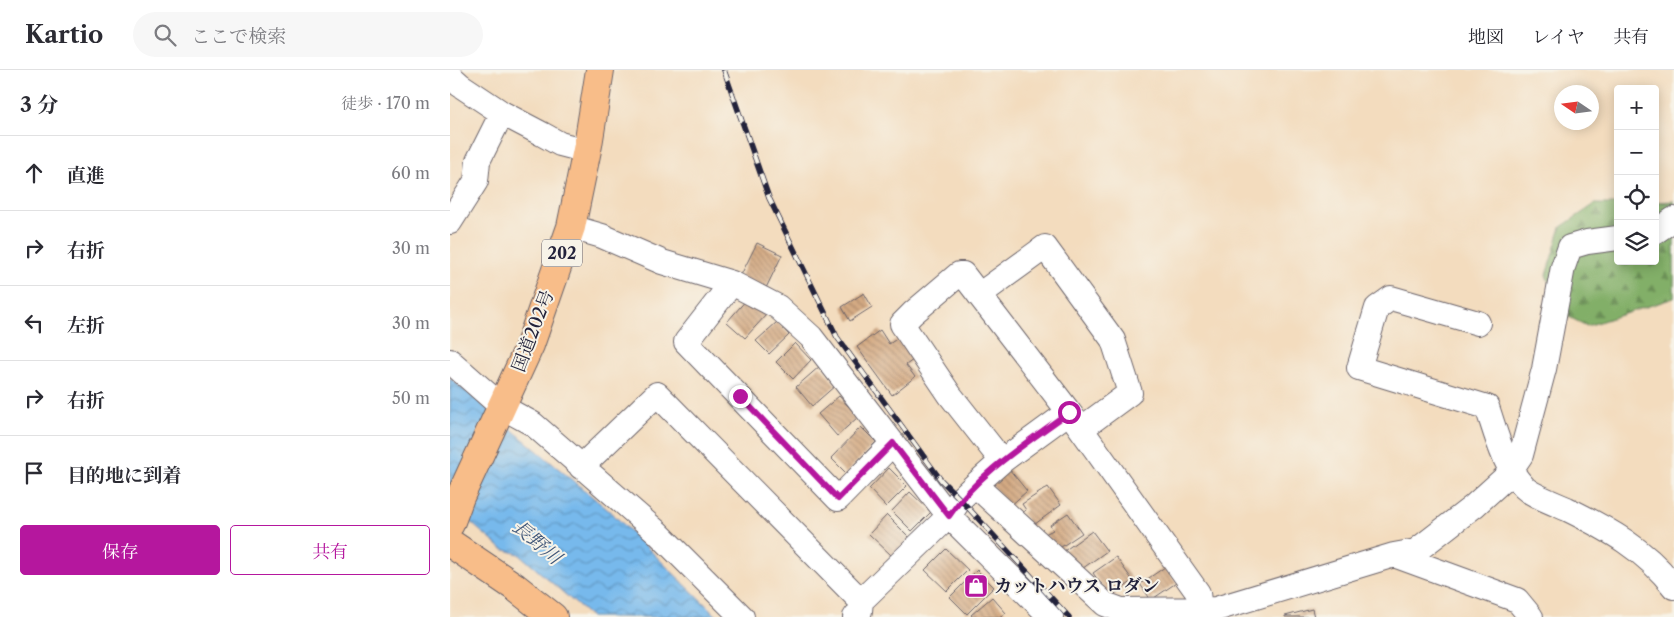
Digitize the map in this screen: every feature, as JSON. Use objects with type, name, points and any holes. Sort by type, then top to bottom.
[{"type":"main road","name":"国道202号","points":[[450,524],[460,497],[530,345],[571,227],[587,151],[600,70]]},
{"type":"main road","points":[[450,543],[515,587],[553,617]]},
{"type":"street","points":[[450,76],[460,85],[502,113],[560,144],[587,151]]},
{"type":"street","points":[[450,222],[476,181],[478,161],[502,113]]},
{"type":"street","points":[[1659,229],[1674,219]]},
{"type":"street","points":[[571,227],[602,236],[662,262],[732,283],[778,307],[811,337],[949,516],[1051,617]]},
{"type":"street","points":[[975,485],[1105,604],[1121,610],[1211,612],[1394,555],[1416,551],[1474,506],[1506,477],[1511,470],[1521,454],[1544,369],[1563,267],[1570,247],[1587,242],[1614,239]]},
{"type":"street","points":[[581,467],[657,394],[858,609],[949,516],[960,499],[1002,461],[1075,420],[1130,393],[1113,340],[1045,248],[979,295]]},
{"type":"street","points":[[1002,461],[950,394],[902,324],[912,312],[959,274],[963,274],[1075,420],[1211,612]]},
{"type":"street","points":[[732,283],[686,342],[838,499],[893,443]]},
{"type":"street","points":[[1478,322],[1392,298],[1377,308],[1359,368],[1487,406],[1511,470],[1524,488],[1597,524],[1646,556],[1674,586]]},
{"type":"street","points":[[450,361],[497,417],[533,424],[656,532],[742,617]]},
{"type":"street","points":[[1394,555],[1517,600],[1531,617]]},
{"type":"green space","points":[[1674,201],[1674,298],[1587,326],[1561,313],[1546,275],[1561,227],[1595,204],[1614,204],[1614,265],[1659,265],[1659,202]]},
{"type":"water","name":"長野川","points":[[450,378],[613,514],[718,617],[591,617],[519,554],[502,549],[450,505]]},
{"type":"building","points":[[757,243],[782,255],[765,290],[740,277]]},
{"type":"building","points":[[864,293],[872,307],[850,321],[842,307]]},
{"type":"building","points":[[748,298],[766,315],[745,338],[727,322]]},
{"type":"building","points":[[777,322],[789,335],[769,354],[756,341]]},
{"type":"building","points":[[880,330],[889,344],[901,336],[917,357],[906,365],[915,377],[892,395],[857,347]]},
{"type":"building","points":[[795,343],[811,360],[793,379],[776,362]]},
{"type":"building","points":[[820,366],[836,385],[812,406],[796,387]]},
{"type":"building","points":[[839,396],[858,417],[837,436],[818,414]]},
{"type":"building","points":[[861,427],[876,442],[846,473],[831,458]]},
{"type":"building","points":[[889,468],[907,486],[886,507],[869,489]]},
{"type":"building","points":[[1009,469],[1027,491],[1009,507],[991,484]]},
{"type":"building","points":[[1048,487],[1061,505],[1031,527],[1022,513],[1026,510],[1022,504]]},
{"type":"building","points":[[910,492],[931,512],[912,531],[892,511]]},
{"type":"building","points":[[1068,513],[1082,533],[1055,551],[1045,534],[1053,530],[1050,525]]},
{"type":"building","points":[[887,515],[910,538],[892,556],[869,534]]},
{"type":"building","points":[[1092,531],[1107,551],[1079,571],[1064,551]]},
{"type":"building","points":[[946,549],[968,570],[947,591],[925,570]]},
{"type":"building","points":[[1116,557],[1133,581],[1110,597],[1093,573]]},
{"type":"building","points":[[1165,567],[1176,583],[1151,600],[1140,584]]},
{"type":"building","points":[[977,570],[994,587],[967,614],[950,597]]},
{"type":"building","points":[[992,597],[1006,613],[1001,617],[973,617],[971,615]]},
{"type":"building","points":[[1312,609],[1314,617],[1285,617],[1285,616]]},
{"type":"railway","points":[[724,70],[769,198],[837,337],[941,480],[1069,617]]},
{"type":"place","name":"カットハウス ロダン","points":[[976,586]]},
{"type":"route","points":[[740,396],[838,499],[893,443],[949,516],[960,499],[1002,461],[1069,412]]}]
